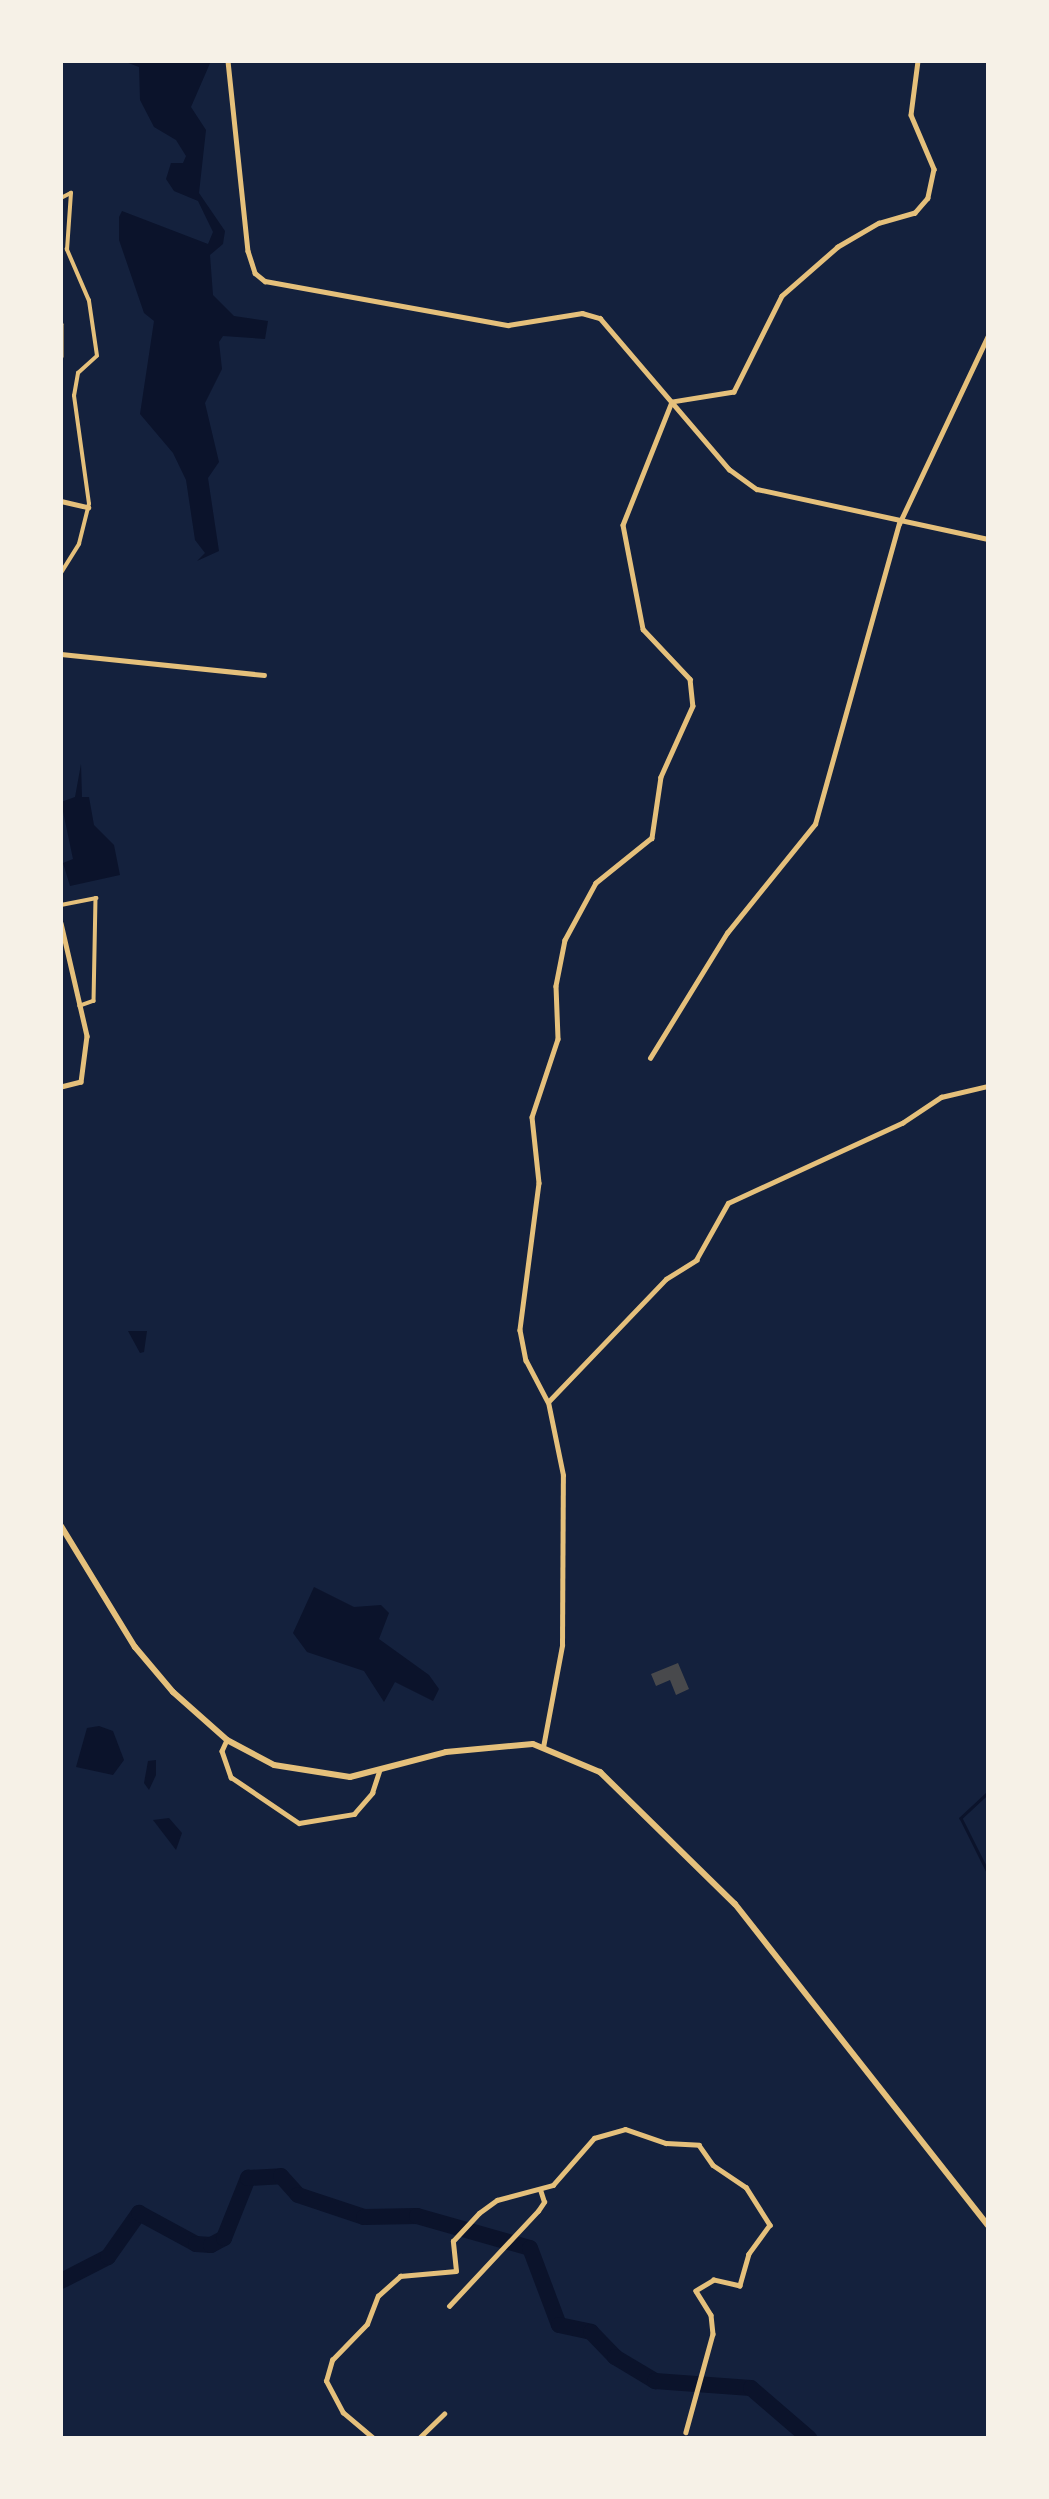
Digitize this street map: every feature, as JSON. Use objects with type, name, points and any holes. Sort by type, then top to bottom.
[{"type":"main road","points":[[61,1526],[135,1647],[188,1709],[227,1740],[300,1773],[379,1771],[470,1748],[542,1747],[600,1772],[735,1904],[988,2225]]},
{"type":"street","points":[[228,61],[255,273],[285,287],[508,325],[582,313],[600,317],[729,469],[757,489],[899,524],[988,539]]},
{"type":"street","points":[[671,402],[734,392],[782,296],[838,247],[879,223],[915,213],[928,198],[934,169],[911,115],[918,61]]},
{"type":"street","points":[[61,198],[71,193],[69,260],[89,301],[97,355],[78,373],[74,396],[88,507],[79,544],[61,573]]},
{"type":"street","points":[[61,324],[61,356]]},
{"type":"street","points":[[650,1058],[727,933],[815,824],[899,524],[988,336]]},
{"type":"street","points":[[542,1747],[562,1645],[563,1475],[548,1402],[526,1360],[520,1330],[538,1183],[532,1117],[558,1039],[556,986],[565,940],[596,883],[652,838],[661,777],[692,706],[690,679],[643,629],[623,525],[671,402]]},
{"type":"street","points":[[61,501],[88,507]]},
{"type":"street","points":[[61,654],[264,675]]},
{"type":"street","points":[[61,905],[96,898],[94,1001],[80,1006]]},
{"type":"street","points":[[61,923],[87,1036],[81,1082],[61,1087]]},
{"type":"street","points":[[548,1402],[666,1279],[696,1260],[728,1203],[902,1123],[941,1097],[988,1086]]},
{"type":"street","points":[[227,1740],[222,1751],[231,1777],[299,1823],[354,1814],[372,1793],[379,1771]]},
{"type":"street","points":[[373,2438],[329,2396],[332,2360],[359,2336],[378,2296],[395,2287],[394,2281],[407,2274],[456,2272],[453,2241],[479,2213],[497,2200],[540,2190],[569,2172],[582,2149],[609,2130],[640,2129],[666,2143],[699,2145],[713,2165],[735,2176],[770,2225],[749,2255],[740,2286],[714,2280],[696,2291],[711,2315],[710,2346],[686,2432]]},
{"type":"street","points":[[449,2306],[538,2211],[544,2202],[540,2190]]},
{"type":"street","points":[[419,2438],[444,2414]]},
{"type":"water","points":[[123,61],[211,61],[191,107],[206,130],[199,193],[225,231],[223,244],[210,255],[213,295],[234,316],[268,321],[265,339],[223,336],[219,342],[222,369],[205,403],[219,462],[208,478],[219,551],[197,561],[205,553],[195,540],[186,480],[173,453],[140,414],[154,321],[144,313],[119,240],[119,217],[122,211],[208,244],[213,232],[198,201],[174,191],[166,179],[171,163],[183,163],[186,156],[176,140],[154,127],[140,100],[139,67]]},
{"type":"water","points":[[81,764],[82,797],[89,797],[94,825],[114,845],[120,875],[70,886],[63,863],[73,859],[61,802],[75,797]]},
{"type":"water","points":[[128,1331],[147,1331],[144,1352],[140,1353]]},
{"type":"water","points":[[314,1587],[354,1607],[381,1605],[389,1613],[379,1639],[429,1675],[439,1689],[433,1701],[395,1682],[384,1702],[364,1671],[307,1652],[293,1633]]},
{"type":"water","points":[[99,1726],[113,1731],[124,1760],[113,1775],[76,1767],[87,1728]]},
{"type":"water","points":[[156,1760],[156,1775],[149,1790],[144,1783],[148,1761]]},
{"type":"water","points":[[169,1818],[182,1833],[176,1850],[153,1820]]},
{"type":"building","points":[[678,1663],[689,1689],[676,1695],[670,1680],[656,1686],[651,1674]]},
{"type":"waterway","points":[[988,1793],[961,1818],[988,1872]]},
{"type":"waterway","points":[[61,2281],[108,2257],[139,2213],[196,2244],[211,2245],[224,2238],[248,2178],[281,2176],[298,2195],[364,2217],[417,2216],[530,2248],[559,2325],[591,2332],[615,2357],[655,2381],[751,2388],[809,2438]]}]
